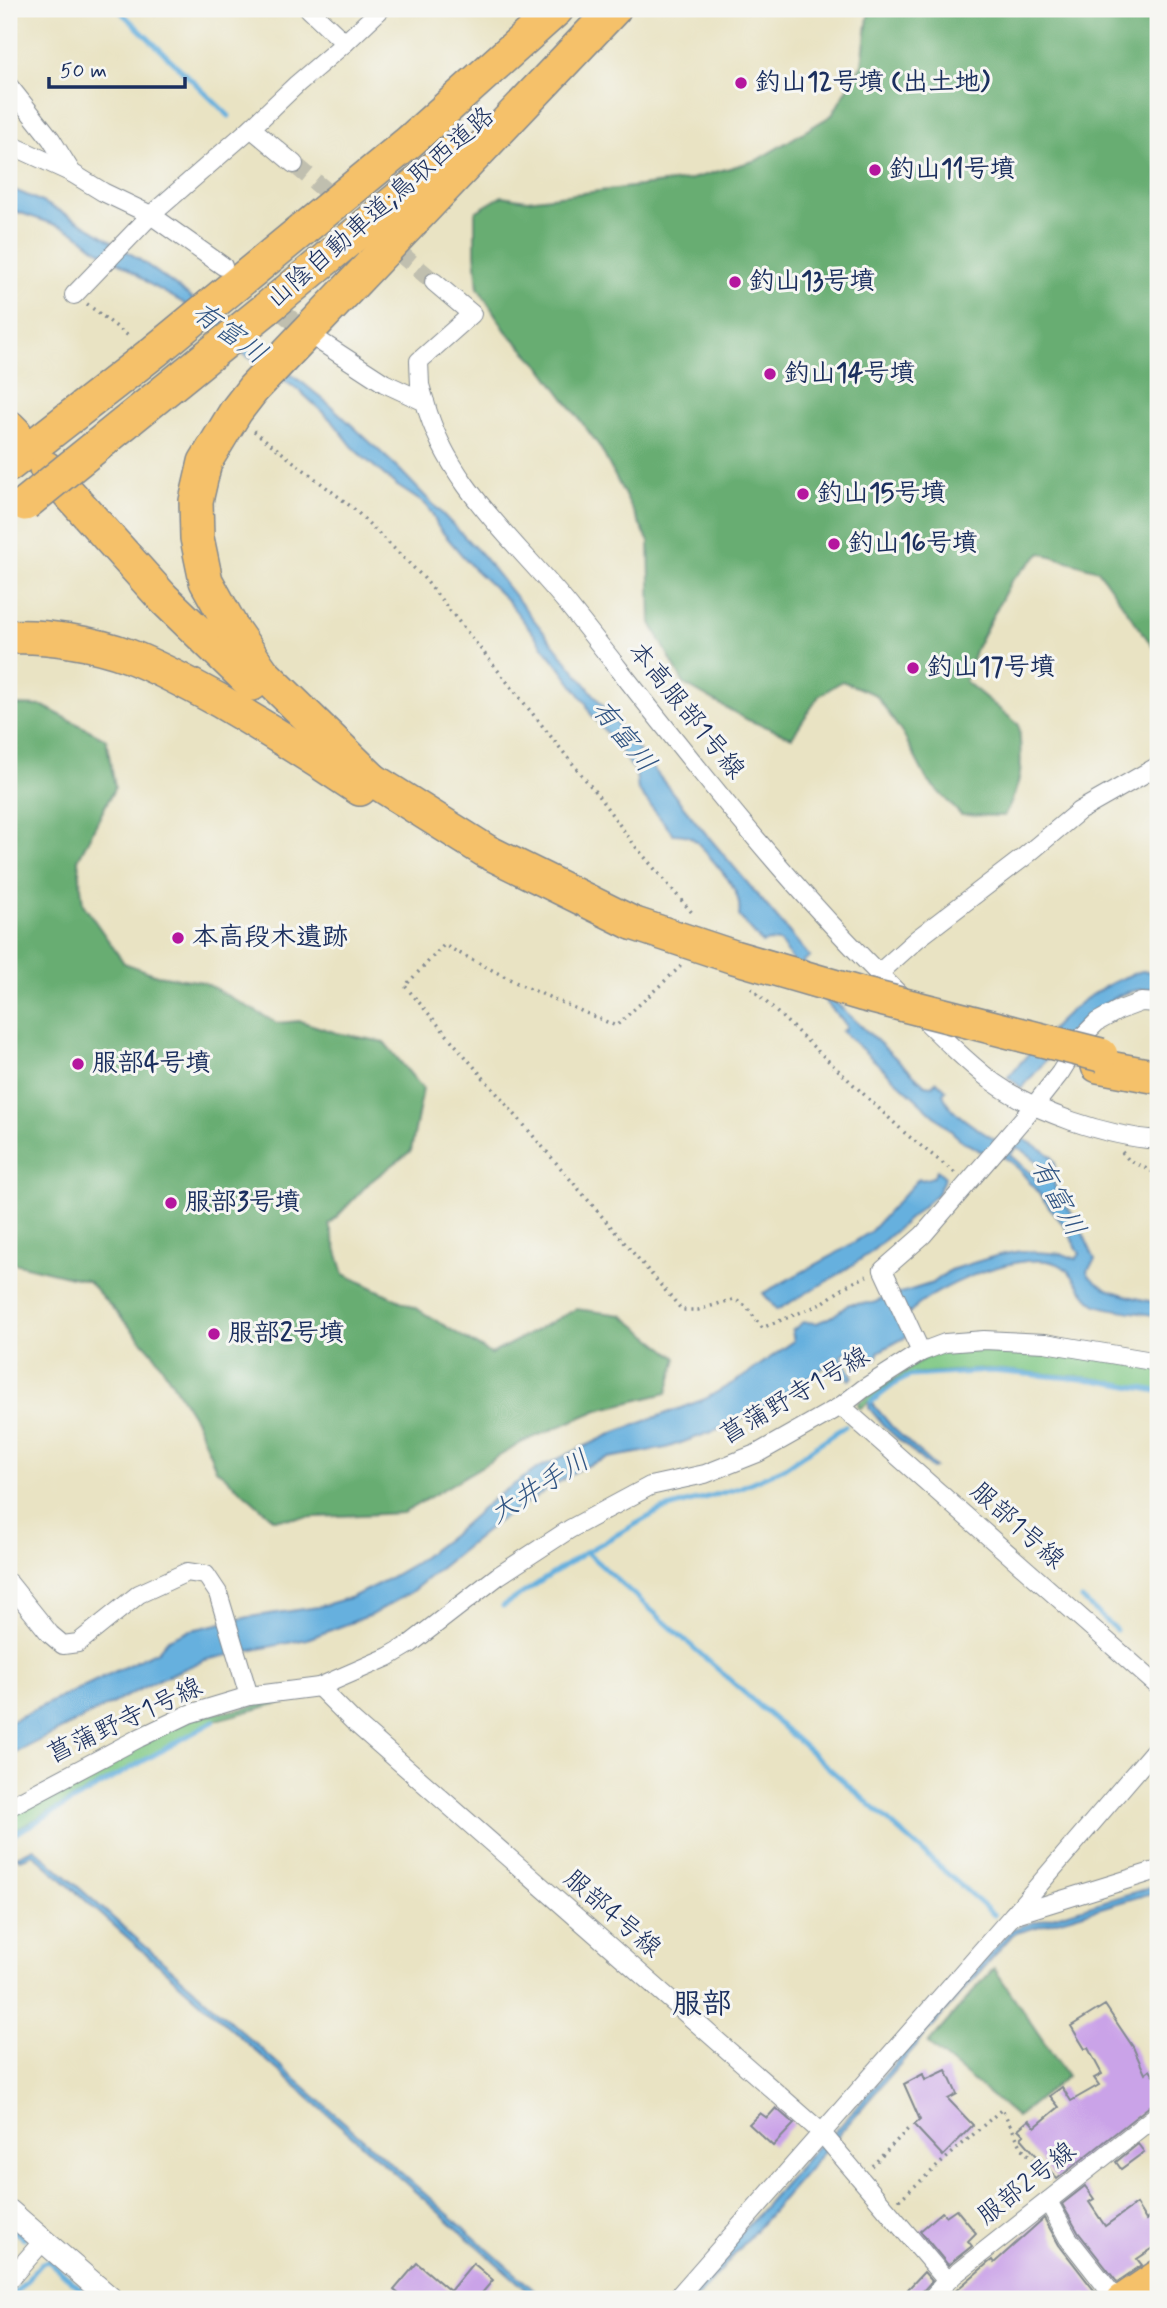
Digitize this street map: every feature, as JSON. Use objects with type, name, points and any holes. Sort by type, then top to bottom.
[{"type":"highway","name":"山陰自動車道;鳥取西道路","points":[[19,469],[144,345],[228,276],[409,142],[558,9]]},
{"type":"highway","name":"山陰自動車道;鳥取西道路","points":[[19,469],[266,309],[436,167],[598,9]]},
{"type":"highway","points":[[373,780],[263,673],[233,630],[206,581],[197,538],[196,501],[205,462],[241,418],[253,389],[309,339],[370,268],[614,9]]},
{"type":"highway","points":[[19,469],[190,650],[282,737]]},
{"type":"highway","points":[[19,469],[163,598],[264,694],[373,780],[486,851],[631,929]]},
{"type":"highway","points":[[9,637],[30,636],[72,641],[128,655],[192,686],[282,737],[363,791],[484,861],[631,929],[1158,1077]]},
{"type":"highway","points":[[1100,1061],[1158,1066]]},
{"type":"main road","points":[[1119,2299],[1158,2274]]},
{"type":"street","points":[[309,9],[345,43]]},
{"type":"street","points":[[74,295],[150,215],[251,128],[381,9]]},
{"type":"street","points":[[9,86],[51,139],[72,173]]},
{"type":"street","points":[[251,128],[294,164]]},
{"type":"street","points":[[9,144],[72,173],[150,215],[228,276]]},
{"type":"street","name":"本高服部1号線","points":[[434,282],[472,314],[419,361],[420,385],[442,448],[466,488],[566,603],[719,795],[878,974],[956,1050],[1030,1111],[1105,1132],[1158,1140]]},
{"type":"street","points":[[309,339],[384,383],[425,402]]},
{"type":"street","points":[[878,974],[917,939],[1079,811],[1158,765]]},
{"type":"street","points":[[919,1348],[885,1276],[1030,1111],[1060,1073],[1083,1036],[1097,1022],[1117,1011],[1142,1002],[1158,1003]]},
{"type":"street","name":"菖蒲野寺1号線","points":[[9,1807],[189,1714],[248,1696],[319,1687],[367,1667],[410,1644],[519,1563],[570,1529],[650,1486],[705,1474],[758,1453],[841,1406],[919,1348],[984,1340],[1045,1343],[1158,1362]]},
{"type":"street","name":"服部1号線","points":[[841,1406],[1158,1686]]},
{"type":"street","points":[[9,1583],[50,1634],[63,1645],[78,1643],[139,1594],[187,1572],[206,1575],[218,1593],[248,1696]]},
{"type":"street","name":"服部4号線","points":[[319,1687],[354,1721],[821,2132],[947,2281]]},
{"type":"street","points":[[676,2299],[1158,1746]]},
{"type":"street","points":[[1013,1915],[1158,1870]]},
{"type":"street","name":"服部2号線","points":[[931,2299],[947,2281],[1158,2113]]},
{"type":"street","points":[[1054,2196],[1068,2238],[1119,2299]]},
{"type":"street","points":[[9,2211],[111,2299]]},
{"type":"street","points":[[9,2280],[43,2241]]},
{"type":"path","points":[[74,295],[144,345]]},
{"type":"path","points":[[241,418],[353,508],[424,577],[593,789]]},
{"type":"path","points":[[683,964],[616,1026],[521,985],[444,945],[405,986],[682,1311],[698,1310],[734,1299],[746,1306],[762,1328],[821,1304],[846,1286],[885,1276]]},
{"type":"path","points":[[1105,1132],[1128,1159],[1158,1175]]},
{"type":"path","points":[[887,2211],[1002,2109],[1022,2148],[1054,2196]]},
{"type":"path","points":[[859,2178],[910,2127]]},
{"type":"green space","points":[[869,9],[1158,9],[1158,654],[1098,570],[1041,553],[1011,581],[976,648],[965,681],[1019,725],[1020,772],[1015,792],[1004,816],[961,815],[927,780],[904,736],[876,695],[842,681],[819,696],[792,737],[748,720],[684,684],[651,623],[649,542],[600,447],[541,367],[506,331],[478,288],[475,212],[502,196],[527,200],[688,180],[757,160],[832,115],[862,64]]},
{"type":"green space","points":[[9,705],[43,706],[106,739],[115,787],[78,860],[83,904],[124,963],[157,975],[203,982],[277,1023],[300,1021],[337,1033],[384,1042],[423,1089],[411,1151],[370,1182],[329,1225],[344,1274],[417,1309],[491,1354],[576,1309],[622,1315],[677,1358],[667,1393],[598,1410],[523,1442],[403,1513],[274,1519],[216,1469],[196,1421],[154,1354],[88,1281],[9,1262]]},
{"type":"green space","points":[[1013,1345],[1158,1367],[1158,1390],[1093,1378],[989,1369],[910,1374],[895,1381],[859,1409],[858,1403],[935,1351]]},
{"type":"green space","points":[[317,1693],[215,1720],[9,1834],[9,1812],[192,1718],[243,1709],[291,1696]]},
{"type":"green space","points":[[994,1968],[1067,2076],[1017,2117],[928,2044]]},
{"type":"water","points":[[9,188],[49,206],[126,250],[303,383],[399,469],[482,555],[696,822],[810,957],[803,961],[833,1000],[925,1085],[931,1086],[937,1081],[946,1090],[943,1093],[950,1107],[973,1125],[995,1140],[1020,1137],[1052,1157],[1055,1163],[1054,1182],[1057,1195],[1076,1218],[1095,1260],[1087,1271],[1108,1289],[1158,1303],[1158,1316],[1095,1304],[1072,1276],[1055,1263],[1020,1262],[977,1274],[937,1293],[908,1314],[908,1336],[878,1352],[877,1358],[860,1367],[850,1349],[841,1356],[853,1377],[849,1380],[835,1360],[729,1426],[666,1448],[608,1458],[581,1468],[497,1522],[411,1592],[371,1615],[307,1639],[205,1660],[162,1678],[9,1756],[9,1722],[158,1651],[168,1639],[187,1631],[249,1617],[318,1607],[352,1597],[384,1581],[415,1563],[493,1499],[538,1468],[616,1432],[705,1399],[743,1377],[794,1341],[792,1331],[803,1322],[817,1323],[833,1316],[849,1304],[874,1303],[887,1296],[933,1283],[950,1270],[999,1255],[1021,1251],[1063,1254],[1076,1259],[1080,1254],[1066,1228],[1019,1169],[1004,1157],[982,1152],[962,1141],[842,1031],[846,1029],[846,1025],[800,972],[780,942],[762,943],[739,916],[738,899],[726,877],[696,841],[686,835],[673,834],[638,790],[636,773],[560,668],[507,600],[472,567],[438,527],[425,504],[396,485],[356,451],[333,422],[300,391],[225,342],[182,302],[151,285],[77,234],[9,209]],"holes":[[[1017,1147],[1040,1166],[1043,1183],[1039,1184],[1032,1174],[1010,1155]]]},
{"type":"water","points":[[1142,971],[1158,972],[1158,988],[1130,992],[1096,1009],[1069,1034],[1022,1088],[1008,1077],[1052,1028],[1083,1001],[1120,979]]},
{"type":"water","points":[[937,1170],[945,1177],[937,1194],[870,1253],[777,1310],[763,1293],[870,1232],[919,1178],[922,1180],[933,1177]]},
{"type":"water","points":[[869,1404],[873,1404],[892,1427],[935,1467],[932,1469],[885,1427],[869,1408]]},
{"type":"water","points":[[34,1848],[544,2299],[537,2299],[33,1854],[20,1859],[17,1856]]},
{"type":"water","points":[[1158,1885],[1158,1891],[1013,1934],[696,2299],[684,2299],[821,2142],[835,2132],[1012,1929]]},
{"type":"building","points":[[1105,2005],[1133,2047],[1145,2074],[1150,2070],[1158,2083],[1158,2102],[1057,2179],[1021,2138],[1024,2135],[1018,2129],[1029,2120],[1035,2127],[1059,2107],[1050,2096],[1062,2087],[1071,2101],[1099,2085],[1094,2078],[1102,2074],[1088,2048],[1085,2049],[1071,2026]]},
{"type":"building","points":[[946,2070],[957,2094],[948,2099],[973,2125],[943,2156],[914,2125],[920,2120],[904,2084],[923,2074],[925,2080]]},
{"type":"building","points":[[776,2108],[794,2124],[773,2146],[749,2124],[760,2113],[767,2118]]},
{"type":"building","points":[[1138,2144],[1144,2152],[1121,2169],[1116,2162]]},
{"type":"building","points":[[1085,2186],[1094,2199],[1089,2202],[1105,2226],[1136,2204],[1146,2220],[1158,2211],[1158,2245],[1137,2259],[1142,2265],[1117,2282],[1078,2232],[1062,2204]]},
{"type":"building","points":[[956,2209],[976,2233],[968,2241],[972,2246],[948,2265],[920,2231],[942,2212],[946,2216]]},
{"type":"building","points":[[1044,2218],[1059,2245],[1100,2298],[1090,2299],[1086,2293],[1077,2299],[946,2299],[992,2260],[994,2263]]},
{"type":"building","points":[[417,2263],[450,2291],[473,2263],[493,2280],[477,2299],[405,2299],[394,2290]]},
{"type":"building","points":[[924,2272],[932,2281],[919,2299],[908,2289]]},
{"type":"waterway","points":[[118,9],[229,116]]},
{"type":"waterway","points":[[871,1402],[910,1376],[991,1371],[1094,1380],[1158,1391]]},
{"type":"waterway","points":[[503,1606],[586,1552],[661,1510],[739,1488],[784,1468],[845,1426]]},
{"type":"waterway","points":[[586,1552],[994,1915]]},
{"type":"waterway","points":[[1082,1599],[1116,1630]]},
{"type":"waterway","points":[[9,1837],[214,1721]]},
{"type":"waterway","points":[[9,2226],[24,2239]]},
{"type":"waterway","points":[[10,2299],[42,2263],[48,2261],[93,2299]]},
{"type":"tunnel","points":[[294,164],[434,282]]},
{"type":"tunnel","points":[[237,277],[311,335]]},
{"type":"place","name":"釣山12号墳 (出土地)","points":[[741,83]]},
{"type":"place","name":"釣山11号墳","points":[[875,170]]},
{"type":"place","name":"釣山13号墳","points":[[735,282]]},
{"type":"place","name":"釣山14号墳","points":[[770,374]]},
{"type":"place","name":"釣山15号墳","points":[[803,494]]},
{"type":"place","name":"釣山16号墳","points":[[834,544]]},
{"type":"place","name":"釣山17号墳","points":[[913,668]]},
{"type":"place","name":"本高段木遺跡","points":[[178,938]]},
{"type":"place","name":"服部4号墳","points":[[78,1064]]},
{"type":"place","name":"服部3号墳","points":[[171,1203]]},
{"type":"place","name":"服部2号墳","points":[[214,1334]]},
{"type":"district","name":"服部","points":[[702,2004]]},
{"type":"water label","name":"有富川","points":[[229,334]]},
{"type":"water label","name":"有富川","points":[[623,737]]},
{"type":"water label","name":"有富川","points":[[1057,1198]]},
{"type":"water label","name":"大井手川","points":[[540,1488]]}]
